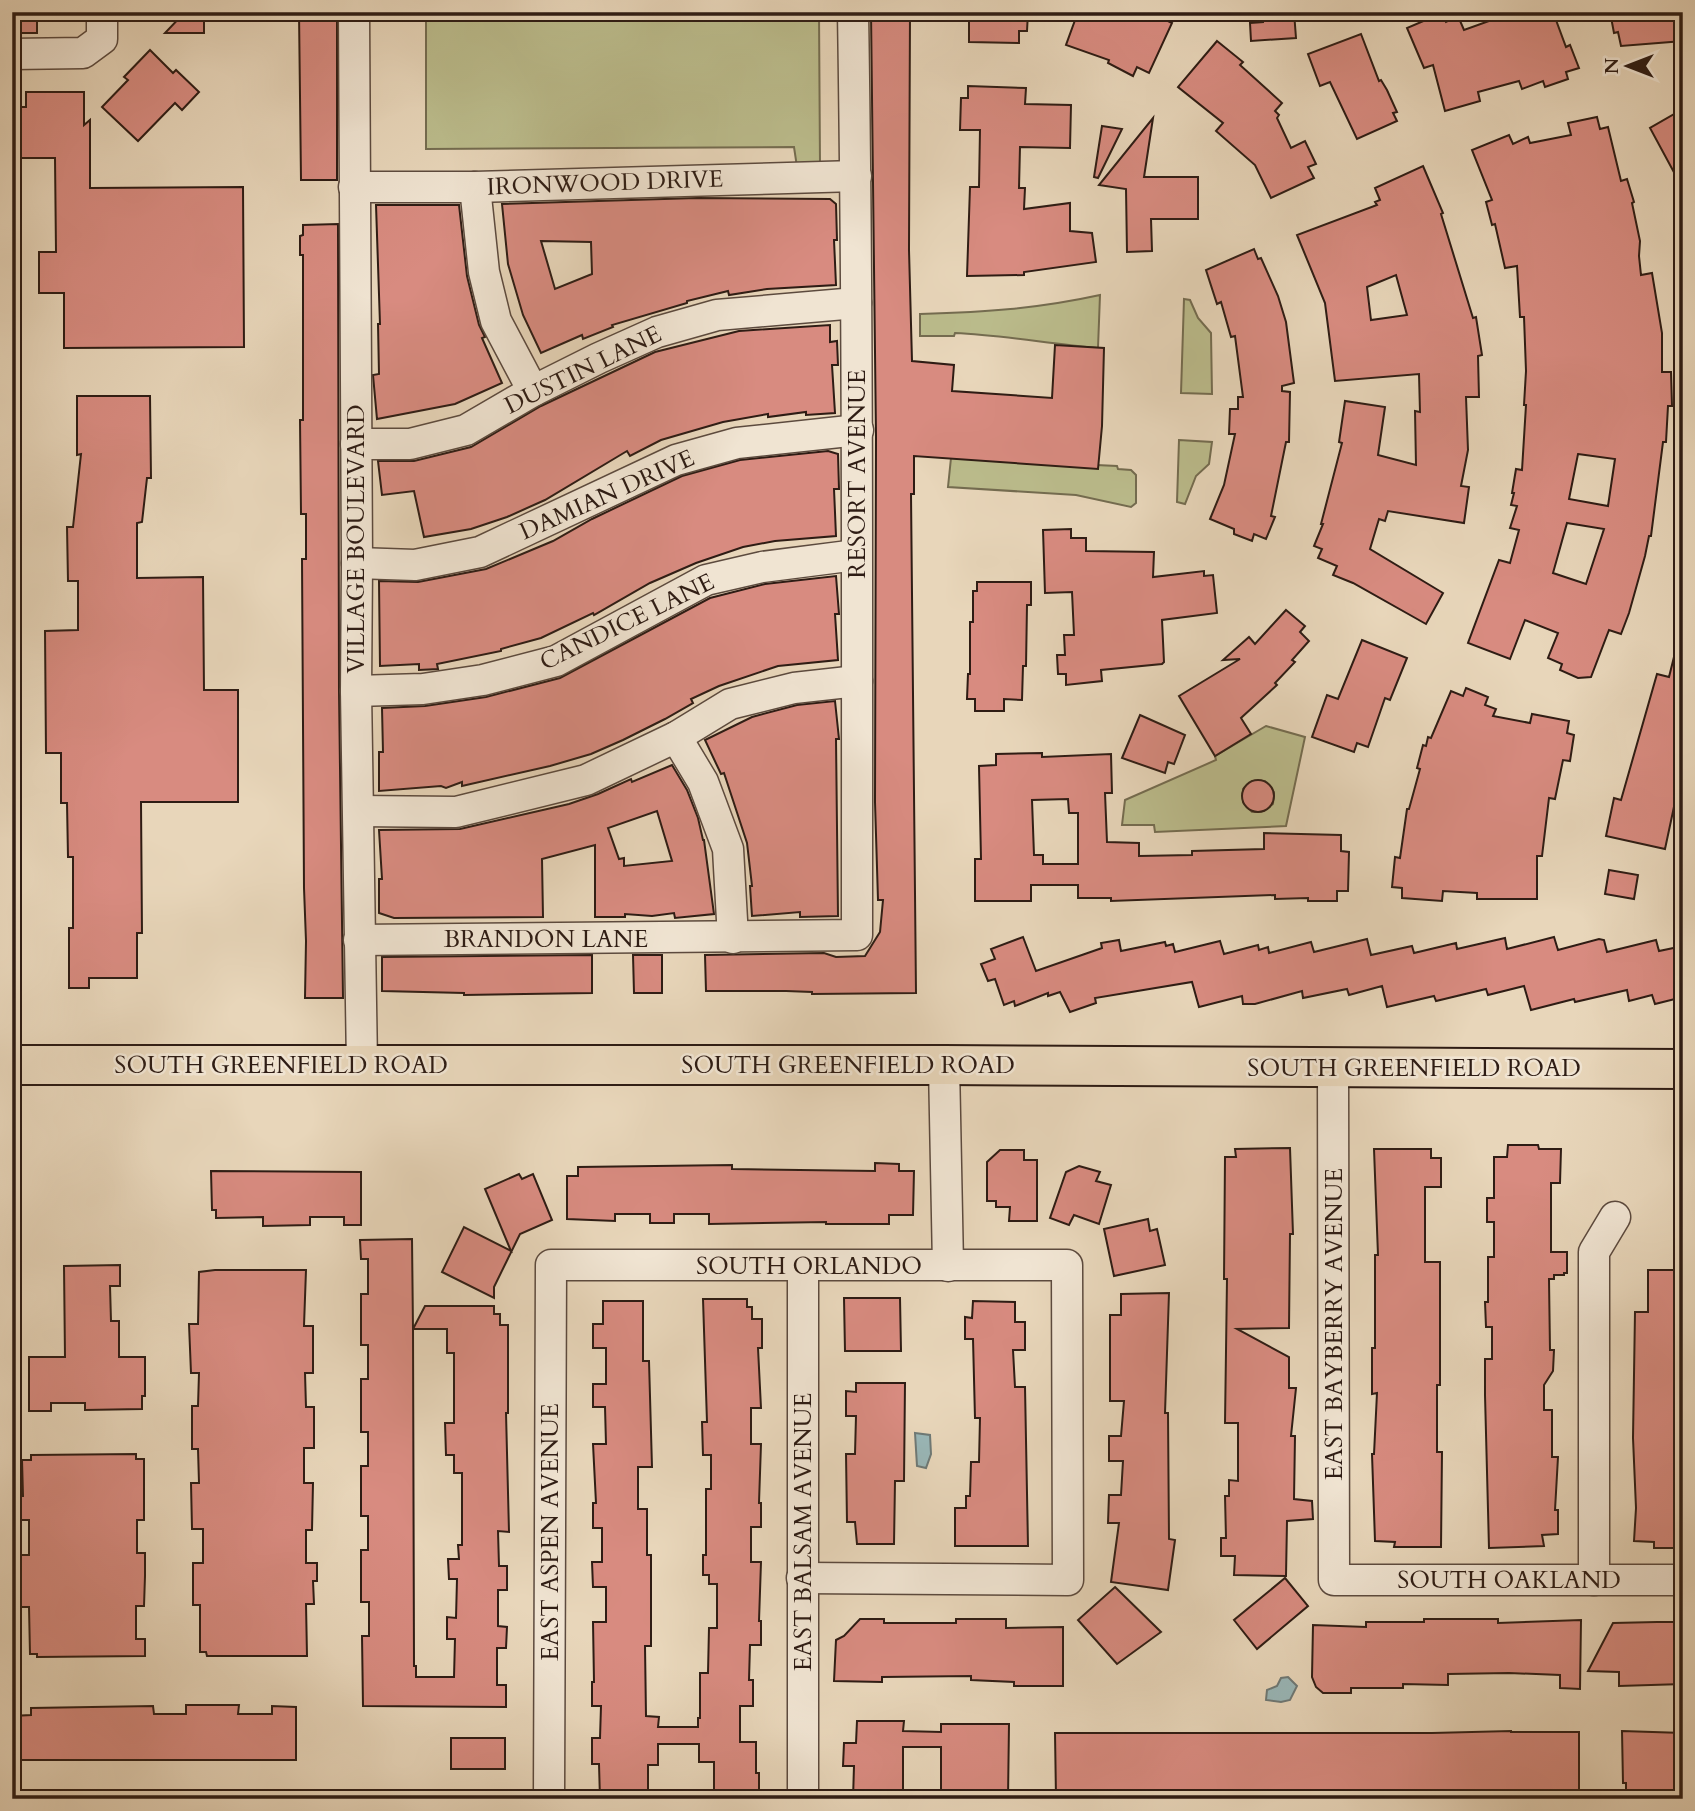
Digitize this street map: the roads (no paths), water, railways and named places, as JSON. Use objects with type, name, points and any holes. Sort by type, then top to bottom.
[{"type":"main road","name":"SOUTH GREENFIELD ROAD","points":[[12,1065],[944,1065],[1683,1069]]},
{"type":"street","points":[[12,54],[83,53],[102,39],[102,12]]},
{"type":"street","name":"VILLAGE BOULEVARD","points":[[354,12],[358,564],[356,691],[362,1065]]},
{"type":"street","name":"RESORT AVENUE","points":[[853,12],[858,430],[857,936]]},
{"type":"street","name":"IRONWOOD DRIVE","points":[[354,187],[475,187],[856,176]]},
{"type":"street","points":[[475,187],[484,272],[496,321],[533,391]]},
{"type":"street","name":"DUSTIN LANE","points":[[356,444],[410,444],[466,430],[533,391],[657,332],[718,315],[856,303]]},
{"type":"street","name":"DAMIAN DRIVE","points":[[358,564],[415,565],[480,552],[676,460],[737,443],[858,430]]},
{"type":"street","name":"CANDICE LANE","points":[[356,691],[423,690],[483,680],[556,661],[706,580],[762,567],[856,555]]},
{"type":"street","points":[[359,811],[456,812],[586,780],[676,737],[730,704],[794,688],[857,681]]},
{"type":"street","points":[[676,737],[703,782],[728,849],[733,938]]},
{"type":"street","name":"BRANDON LANE","points":[[359,940],[857,936]]},
{"type":"street","points":[[944,1065],[948,1266]]},
{"type":"street","name":"EAST BAYBERRY AVENUE","points":[[1333,1068],[1334,1580]]},
{"type":"street","points":[[1594,1580],[1594,1252],[1615,1217]]},
{"type":"street","name":"SOUTH ORLANDO","points":[[551,1265],[1067,1265],[1068,1580],[803,1578]]},
{"type":"street","name":"EAST ASPEN AVENUE","points":[[549,1799],[551,1265]]},
{"type":"street","name":"EAST BALSAM AVENUE","points":[[803,1266],[803,1799]]},
{"type":"street","name":"SOUTH OAKLAND","points":[[1334,1580],[1683,1580]]},
{"type":"water","points":[[915,1433],[930,1435],[931,1454],[926,1468],[917,1466]]},
{"type":"water","points":[[1288,1677],[1297,1686],[1290,1700],[1266,1700],[1267,1690],[1277,1686],[1281,1678]]}]
